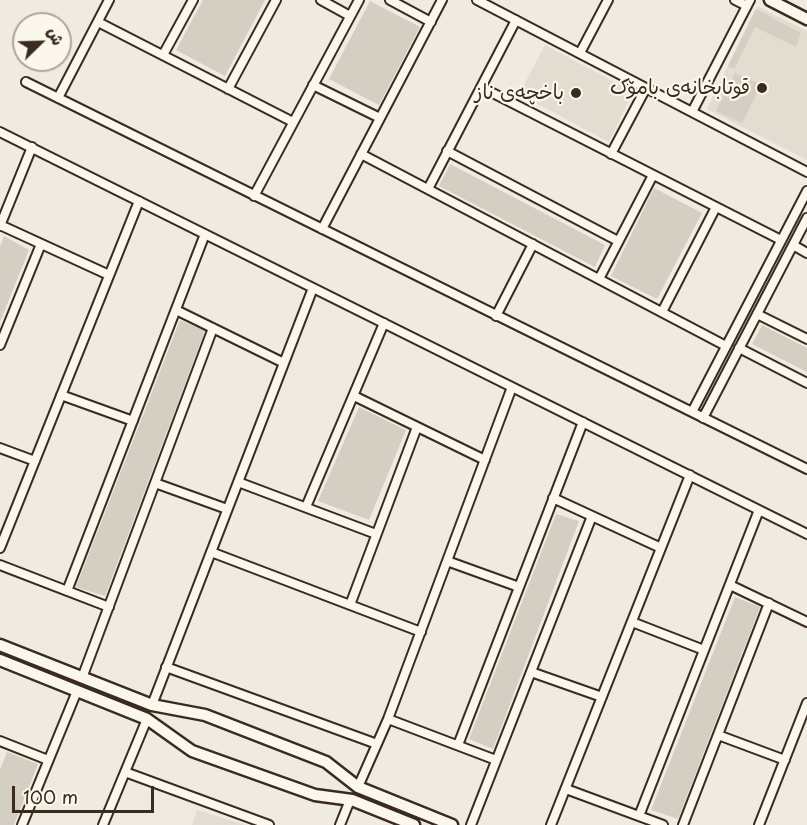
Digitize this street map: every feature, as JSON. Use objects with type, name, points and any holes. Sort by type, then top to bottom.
[{"type":"street","points":[[58,98],[109,0]]},
{"type":"street","points":[[163,55],[193,0]]},
{"type":"street","points":[[228,89],[276,0]]},
{"type":"street","points":[[321,0],[350,16]]},
{"type":"street","points":[[254,196],[359,0]]},
{"type":"street","points":[[390,0],[431,22]]},
{"type":"street","points":[[322,229],[442,0]]},
{"type":"street","points":[[477,0],[807,172]]},
{"type":"street","points":[[580,53],[608,0]]},
{"type":"street","points":[[692,112],[748,3],[735,0]]},
{"type":"street","points":[[770,0],[807,19]]},
{"type":"street","points":[[428,189],[516,20]]},
{"type":"street","points":[[98,21],[293,122]]},
{"type":"street","points":[[26,82],[807,469]]},
{"type":"street","points":[[313,85],[380,118]]},
{"type":"street","points":[[481,87],[781,240]]},
{"type":"street","points":[[611,154],[646,88]]},
{"type":"street","points":[[0,132],[807,534]]},
{"type":"street","points":[[32,147],[0,226],[109,275]]},
{"type":"street","points":[[447,151],[618,241]]},
{"type":"street","points":[[361,154],[726,346]]},
{"type":"street","points":[[598,279],[653,175]]},
{"type":"street","points":[[692,412],[807,191]]},
{"type":"street","points":[[0,548],[139,201]]},
{"type":"street","points":[[662,312],[716,207]]},
{"type":"street","points":[[703,418],[807,218]]},
{"type":"street","points":[[67,591],[205,234]]},
{"type":"street","points":[[0,345],[41,244]]},
{"type":"street","points":[[496,315],[533,244]]},
{"type":"street","points":[[793,245],[807,253]]},
{"type":"street","points":[[761,279],[772,285]]},
{"type":"street","points":[[152,705],[313,288]]},
{"type":"street","points":[[176,310],[284,363]]},
{"type":"street","points":[[757,314],[807,339]]},
{"type":"street","points":[[306,507],[384,323]]},
{"type":"street","points":[[82,678],[213,328]]},
{"type":"street","points":[[739,348],[807,383]]},
{"type":"street","points":[[720,357],[732,362]]},
{"type":"street","points":[[358,787],[388,719],[512,387]]},
{"type":"street","points":[[61,395],[133,421]]},
{"type":"street","points":[[354,396],[485,460]]},
{"type":"street","points":[[458,745],[583,422]]},
{"type":"street","points":[[350,605],[417,427]]},
{"type":"street","points":[[0,448],[35,461]]},
{"type":"street","points":[[551,825],[690,476]]},
{"type":"street","points":[[238,482],[376,534]]},
{"type":"street","points":[[155,483],[227,509]]},
{"type":"street","points":[[553,498],[661,548]]},
{"type":"street","points":[[639,816],[759,510]]},
{"type":"street","points":[[471,825],[592,516]]},
{"type":"street","points":[[211,552],[420,632]]},
{"type":"street","points":[[447,561],[519,587]]},
{"type":"street","points":[[0,566],[108,607]]},
{"type":"street","points":[[730,585],[807,622]]},
{"type":"street","points":[[683,825],[768,603]]},
{"type":"street","points":[[632,622],[704,650]]},
{"type":"street","points":[[0,645],[152,705],[205,715],[326,762],[358,787],[452,825]]},
{"type":"street","points":[[0,660],[147,718],[192,751],[315,795],[350,800],[414,825]]},
{"type":"street","points":[[166,668],[377,744]]},
{"type":"street","points":[[531,672],[602,697]]},
{"type":"street","points":[[22,825],[77,691]]},
{"type":"street","points":[[118,707],[123,694]]},
{"type":"street","points":[[759,825],[807,703]]},
{"type":"street","points":[[103,825],[147,718]]},
{"type":"street","points":[[388,719],[496,760]]},
{"type":"street","points":[[718,735],[784,759]]},
{"type":"street","points":[[1,745],[48,760]]},
{"type":"street","points":[[125,772],[269,825]]},
{"type":"street","points":[[566,789],[663,825]]},
{"type":"street","points":[[340,825],[350,800]]},
{"type":"shaded area","points":[[203,0],[265,0],[225,76],[176,50]]},
{"type":"shaded area","points":[[370,1],[420,27],[379,105],[329,79]]},
{"type":"shaded area","name":"قوتابخانەی بامۆک","points":[[757,6],[807,31],[807,160],[707,109]]},
{"type":"shaded area","points":[[756,9],[801,33],[796,47],[755,27],[734,69],[728,66]]},
{"type":"shaded area","name":"باخچەی ناز","points":[[545,45],[633,92],[609,142],[519,94]]},
{"type":"shaded area","points":[[735,73],[761,85],[742,123],[716,111]]},
{"type":"shaded area","points":[[450,164],[605,245],[595,267],[439,186]]},
{"type":"shaded area","points":[[654,188],[702,213],[657,299],[611,276]]},
{"type":"shaded area","points":[[4,236],[29,250],[0,322],[0,247]]},
{"type":"shaded area","points":[[180,320],[205,331],[105,596],[76,587]]},
{"type":"shaded area","points":[[762,325],[807,348],[807,372],[752,344]]},
{"type":"shaded area","points":[[359,407],[406,430],[369,520],[318,501]]},
{"type":"shaded area","points":[[556,514],[579,521],[493,749],[469,739]]},
{"type":"shaded area","points":[[735,597],[760,607],[678,819],[651,810]]},
{"type":"shaded area","points":[[7,752],[38,764],[14,825],[0,825],[0,770]]},
{"type":"shaded area","points":[[197,810],[245,825],[192,825]]},
{"type":"place","name":"قوتابخانەی بامۆک","points":[[762,88]]},
{"type":"place","name":"باخچەی ناز","points":[[576,93]]}]
